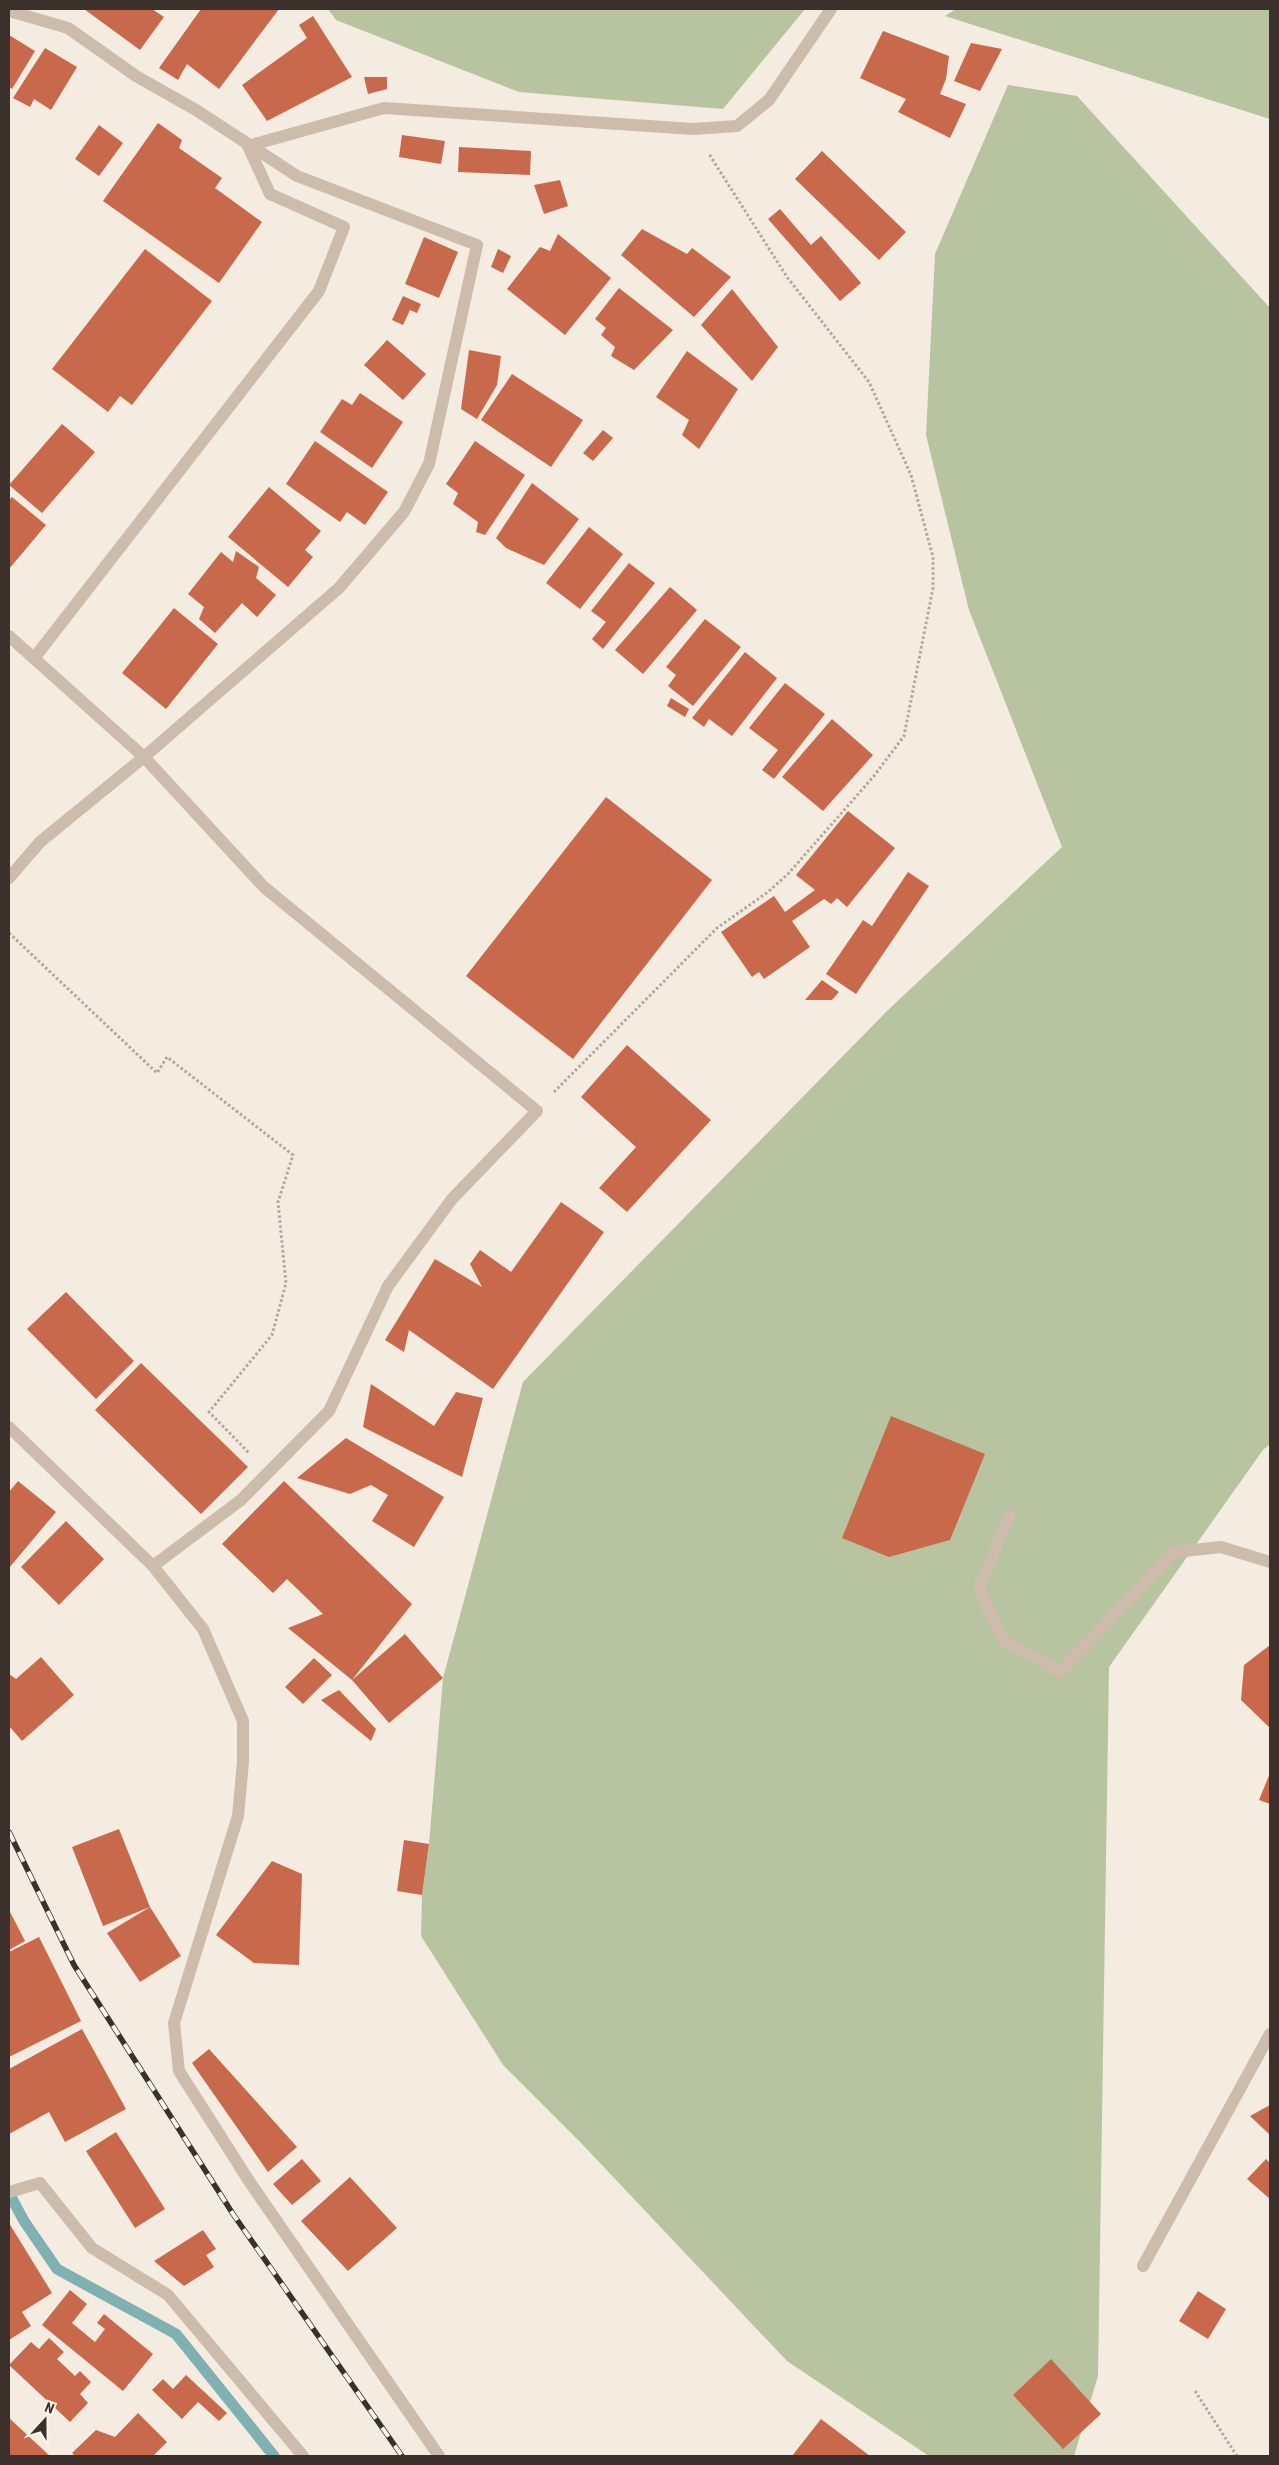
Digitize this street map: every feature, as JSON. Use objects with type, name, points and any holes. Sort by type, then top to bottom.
[{"type":"street","points":[[248,146],[384,108],[693,129],[737,126],[769,100],[830,9]]},
{"type":"street","points":[[9,11],[68,28],[136,76],[196,110],[248,146],[298,176],[476,245],[429,464],[404,512],[339,588],[144,756],[40,842],[9,878]]},
{"type":"street","points":[[35,657],[319,291],[344,227],[270,194],[248,146]]},
{"type":"street","points":[[9,636],[35,657],[144,756],[264,887],[537,1111],[452,1199],[388,1286],[329,1410],[241,1500],[153,1566]]},
{"type":"street","points":[[9,1426],[153,1566],[203,1629],[243,1721],[243,1762],[238,1816],[174,2023],[179,2070],[251,2184],[439,2456]]},
{"type":"street","points":[[1010,1516],[979,1587],[1003,1640],[1060,1672],[1174,1552],[1221,1547],[1270,1562]]},
{"type":"street","points":[[1143,2266],[1270,2034]]},
{"type":"street","points":[[9,2192],[40,2183],[92,2248],[168,2295],[303,2456]]},
{"type":"path","points":[[537,1111],[717,928],[768,892],[788,874],[874,776],[904,736],[933,588],[934,557],[911,475],[869,382],[787,277],[693,129]]},
{"type":"path","points":[[9,933],[157,1073],[167,1057],[293,1155],[278,1202],[286,1283],[272,1335],[210,1412],[268,1472]]},
{"type":"path","points":[[1195,2391],[1237,2456]]},
{"type":"green space","points":[[328,9],[805,9],[723,109],[519,92],[336,20]]},
{"type":"green space","points":[[956,9],[1270,9],[1270,119],[945,16]]},
{"type":"green space","points":[[1008,85],[1077,96],[1270,308],[1270,1444],[1263,1450],[1109,1667],[1098,2376],[1074,2456],[929,2456],[787,2361],[583,2145],[503,2065],[421,1936],[422,1895],[429,1844],[443,1678],[523,1382],[888,1010],[1062,847],[969,610],[926,435],[935,254]]},
{"type":"building","points":[[84,9],[152,9],[164,17],[140,50]]},
{"type":"building","points":[[201,9],[279,9],[219,89],[187,64],[178,80],[159,68]]},
{"type":"building","points":[[313,16],[352,77],[267,121],[242,85],[307,38],[299,25]]},
{"type":"building","points":[[883,31],[949,56],[946,79],[940,94],[966,104],[950,138],[898,112],[906,99],[860,78]]},
{"type":"building","points":[[9,35],[35,51],[12,89],[9,87]]},
{"type":"building","points":[[971,43],[1002,49],[980,91],[954,81]]},
{"type":"building","points":[[45,48],[77,67],[51,110],[34,99],[30,107],[13,98]]},
{"type":"building","points":[[364,77],[387,77],[387,89],[368,94]]},
{"type":"building","points":[[158,123],[182,140],[179,148],[222,178],[215,188],[262,222],[219,283],[103,201]]},
{"type":"building","points":[[99,125],[123,143],[99,176],[75,159]]},
{"type":"building","points":[[402,135],[445,141],[441,164],[399,157]]},
{"type":"building","points":[[459,147],[531,151],[530,175],[458,172]]},
{"type":"building","points":[[822,151],[906,232],[879,260],[795,179]]},
{"type":"building","points":[[560,180],[568,206],[544,214],[534,185]]},
{"type":"building","points":[[780,209],[811,245],[821,236],[861,283],[840,301],[768,219]]},
{"type":"building","points":[[642,229],[687,254],[692,248],[731,277],[694,317],[621,255]]},
{"type":"building","points":[[558,234],[611,278],[565,335],[507,289],[540,247],[550,251]]},
{"type":"building","points":[[424,237],[458,252],[439,298],[405,284]]},
{"type":"building","points":[[145,249],[212,301],[132,405],[120,396],[108,412],[52,369]]},
{"type":"building","points":[[498,249],[511,256],[503,273],[491,267]]},
{"type":"building","points":[[619,288],[673,330],[634,370],[611,356],[615,347],[601,335],[606,328],[595,319]]},
{"type":"building","points":[[732,289],[778,347],[752,381],[701,325]]},
{"type":"building","points":[[403,296],[421,304],[417,313],[410,310],[403,325],[392,320]]},
{"type":"building","points":[[387,340],[426,374],[403,400],[364,365]]},
{"type":"building","points":[[469,350],[501,356],[497,385],[477,419],[461,409]]},
{"type":"building","points":[[687,351],[738,389],[699,449],[682,435],[689,420],[656,397]]},
{"type":"building","points":[[512,374],[583,420],[551,467],[481,420]]},
{"type":"building","points":[[360,393],[403,422],[372,468],[320,432],[342,399],[352,405]]},
{"type":"building","points":[[62,424],[95,452],[42,513],[9,485]]},
{"type":"building","points":[[603,430],[613,438],[593,461],[583,453]]},
{"type":"building","points":[[315,441],[388,492],[365,525],[347,512],[340,522],[286,484]]},
{"type":"building","points":[[475,441],[525,475],[485,535],[476,532],[478,522],[453,504],[458,493],[446,484]]},
{"type":"building","points":[[532,483],[579,519],[544,565],[506,548],[496,538]]},
{"type":"building","points":[[269,487],[321,531],[305,550],[313,557],[288,587],[228,537]]},
{"type":"building","points":[[12,497],[46,525],[9,569],[9,500]]},
{"type":"building","points":[[589,527],[623,554],[580,609],[546,583]]},
{"type":"building","points":[[236,551],[259,567],[256,578],[276,595],[257,617],[242,603],[215,633],[199,619],[204,607],[188,594],[221,552],[233,562]]},
{"type":"building","points":[[629,563],[655,583],[603,649],[592,639],[606,622],[591,611]]},
{"type":"building","points":[[670,587],[697,610],[643,674],[615,650]]},
{"type":"building","points":[[174,608],[218,644],[166,709],[122,673]]},
{"type":"building","points":[[705,619],[741,647],[693,706],[668,686],[676,675],[666,667]]},
{"type":"building","points":[[745,652],[777,678],[732,736],[709,719],[704,727],[692,718]]},
{"type":"building","points":[[785,683],[825,714],[774,779],[762,770],[778,750],[749,728]]},
{"type":"building","points":[[671,698],[689,709],[685,717],[667,706]]},
{"type":"building","points":[[832,719],[873,755],[823,811],[782,777]]},
{"type":"building","points":[[606,797],[712,880],[573,1059],[466,976]]},
{"type":"building","points":[[848,811],[895,848],[847,907],[837,898],[831,904],[824,899],[792,921],[810,947],[764,979],[759,972],[752,977],[721,932],[774,896],[785,912],[815,890],[796,875]]},
{"type":"building","points":[[908,872],[929,886],[856,994],[826,974],[863,920],[872,926]]},
{"type":"building","points":[[822,980],[839,992],[832,1000],[805,1000]]},
{"type":"building","points":[[627,1045],[711,1120],[627,1212],[599,1188],[636,1147],[581,1097]]},
{"type":"building","points":[[561,1202],[604,1232],[493,1389],[409,1330],[404,1352],[385,1340],[435,1259],[482,1287],[470,1264],[480,1250],[511,1272]]},
{"type":"building","points":[[66,1292],[134,1361],[96,1399],[27,1329]]},
{"type":"building","points":[[141,1363],[248,1467],[201,1514],[95,1410]]},
{"type":"building","points":[[371,1384],[434,1426],[456,1392],[483,1398],[462,1477],[363,1427]]},
{"type":"building","points":[[891,1416],[985,1454],[950,1540],[889,1557],[842,1538]]},
{"type":"building","points":[[346,1438],[444,1497],[414,1547],[372,1521],[388,1495],[371,1485],[350,1494],[297,1478]]},
{"type":"building","points":[[18,1481],[56,1512],[9,1568],[9,1492]]},
{"type":"building","points":[[284,1481],[412,1604],[352,1680],[288,1628],[323,1614],[287,1579],[273,1593],[222,1544]]},
{"type":"building","points":[[66,1521],[104,1559],[59,1605],[21,1567]]},
{"type":"building","points":[[405,1634],[443,1678],[389,1723],[352,1680]]},
{"type":"building","points":[[1270,1645],[1270,1728],[1241,1700],[1244,1665]]},
{"type":"building","points":[[41,1657],[74,1695],[22,1741],[9,1726],[9,1674],[16,1679]]},
{"type":"building","points":[[314,1658],[332,1675],[303,1704],[285,1687]]},
{"type":"building","points":[[339,1690],[376,1729],[371,1741],[321,1700]]},
{"type":"building","points":[[1270,1773],[1270,1804],[1259,1800]]},
{"type":"building","points":[[119,1829],[150,1907],[103,1926],[72,1847]]},
{"type":"building","points":[[404,1840],[429,1844],[422,1895],[397,1891]]},
{"type":"building","points":[[272,1861],[302,1874],[299,1965],[254,1963],[216,1935]]},
{"type":"building","points":[[150,1907],[181,1956],[140,1982],[107,1933]]},
{"type":"building","points":[[9,1910],[25,1941],[9,1950]]},
{"type":"building","points":[[39,1937],[81,2021],[9,2057],[9,1952]]},
{"type":"building","points":[[82,2029],[126,2109],[65,2142],[49,2112],[9,2134],[9,2069]]},
{"type":"building","points":[[209,2049],[297,2147],[268,2172],[192,2063]]},
{"type":"building","points":[[1270,2105],[1270,2135],[1250,2116]]},
{"type":"building","points":[[116,2132],[165,2209],[135,2228],[86,2151]]},
{"type":"building","points":[[302,2159],[321,2181],[292,2205],[273,2184]]},
{"type":"building","points":[[1266,2159],[1270,2163],[1270,2199],[1247,2179]]},
{"type":"building","points":[[350,2177],[397,2228],[348,2271],[301,2221]]},
{"type":"building","points":[[9,2223],[52,2293],[22,2312],[31,2326],[9,2340]]},
{"type":"building","points":[[203,2230],[216,2249],[206,2255],[214,2267],[184,2286],[154,2261]]},
{"type":"building","points":[[70,2290],[87,2304],[72,2323],[95,2342],[105,2329],[97,2323],[104,2314],[153,2354],[123,2391],[42,2325]]},
{"type":"building","points":[[1198,2291],[1226,2309],[1208,2339],[1179,2321]]},
{"type":"building","points":[[49,2338],[64,2352],[57,2359],[75,2376],[80,2371],[91,2382],[80,2394],[88,2403],[70,2422],[9,2365],[31,2342],[39,2349]]},
{"type":"building","points":[[1051,2359],[1101,2414],[1063,2449],[1013,2395]]},
{"type":"building","points":[[186,2375],[227,2413],[219,2421],[198,2402],[182,2419],[152,2390],[163,2379],[173,2389]]},
{"type":"building","points":[[138,2413],[167,2442],[153,2456],[75,2456],[72,2453],[96,2430],[115,2437]]},
{"type":"building","points":[[9,2418],[50,2456],[9,2456]]},
{"type":"building","points":[[821,2419],[870,2456],[792,2456]]},
{"type":"waterway","points":[[9,2193],[24,2221],[57,2269],[176,2334],[274,2456]]},
{"type":"railway","points":[[9,1832],[74,1965],[233,2214],[402,2456]]}]
